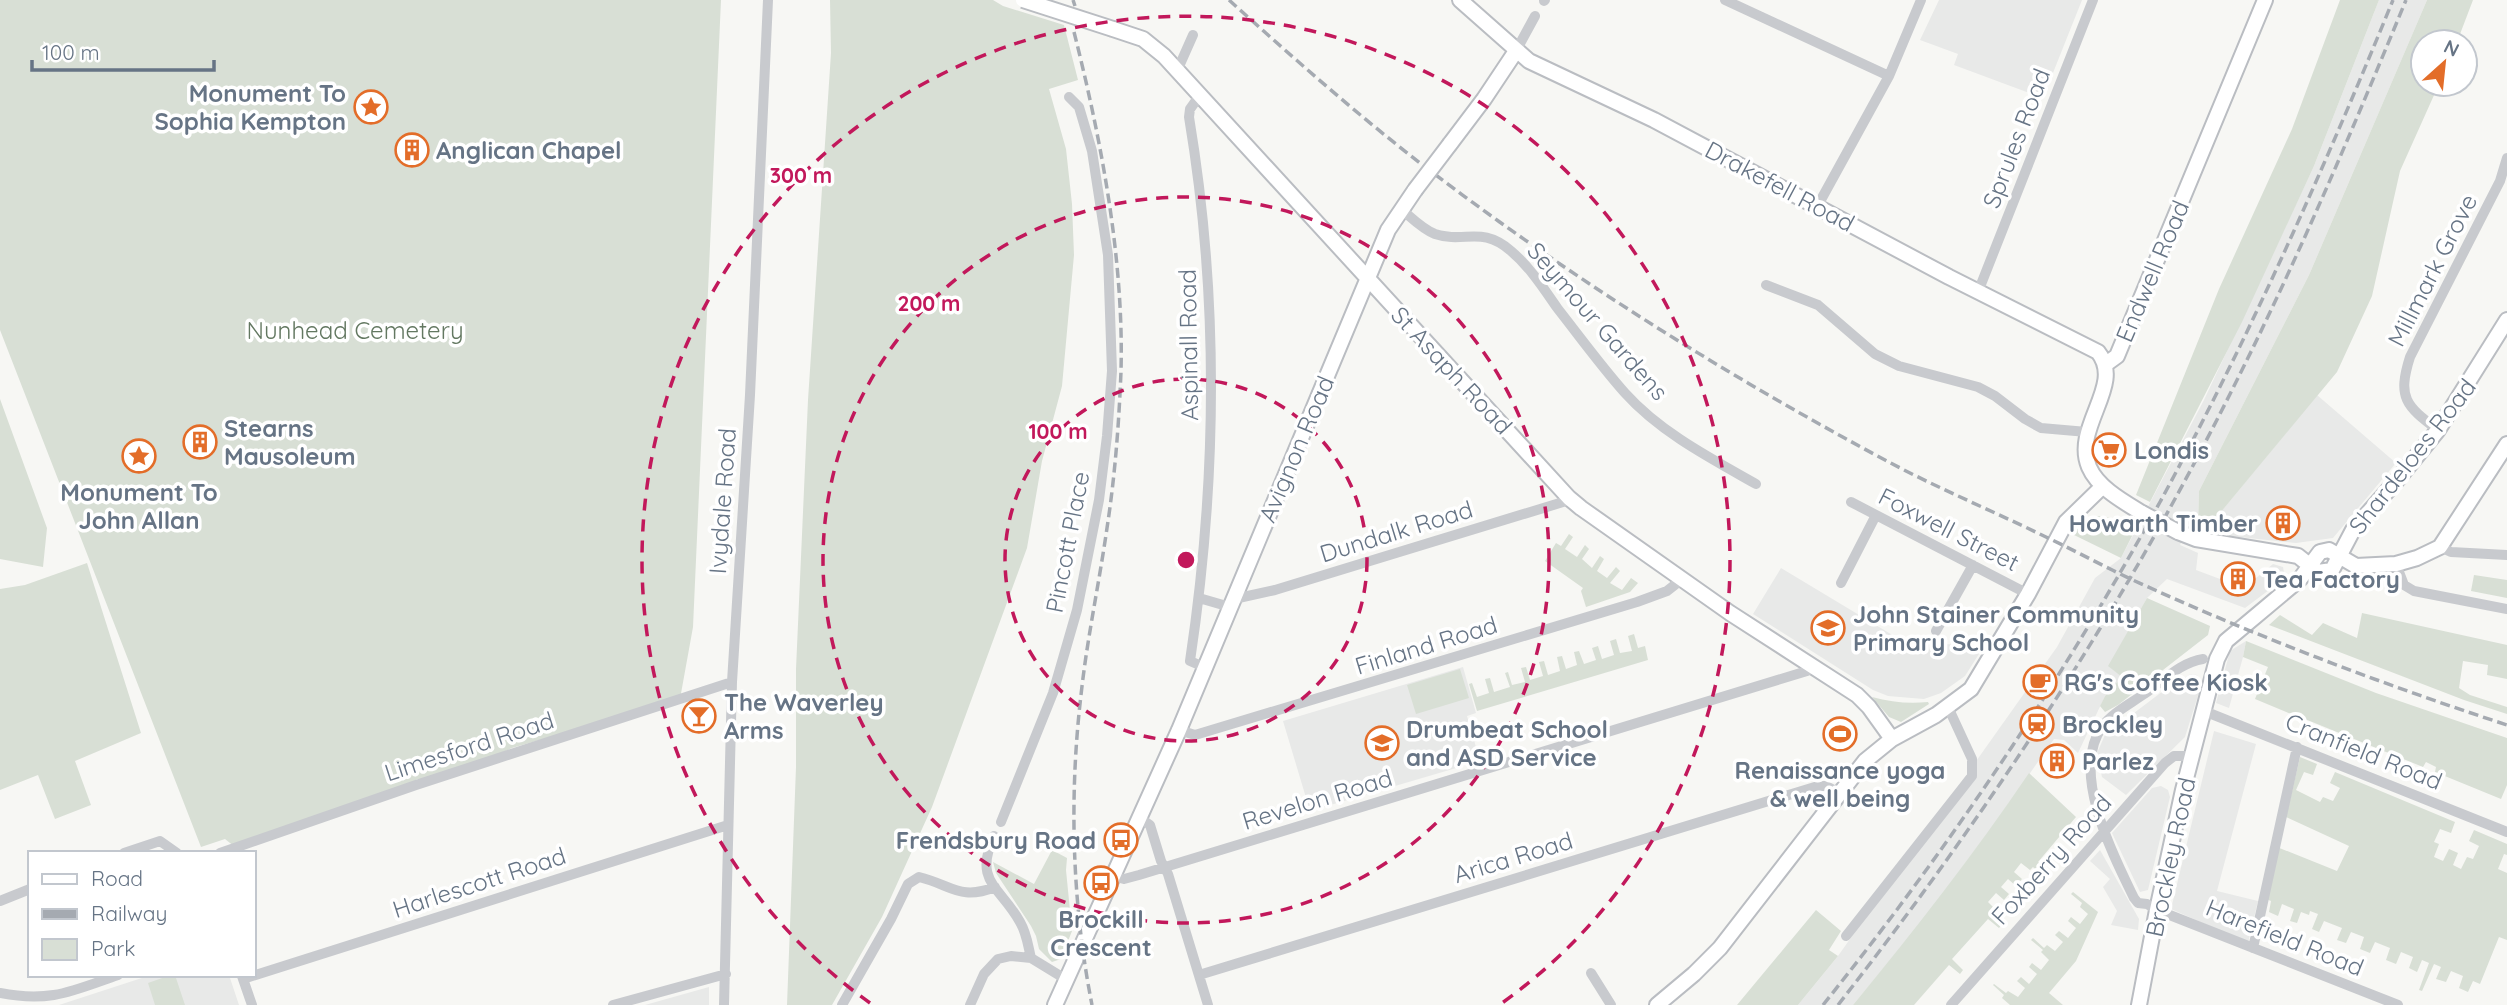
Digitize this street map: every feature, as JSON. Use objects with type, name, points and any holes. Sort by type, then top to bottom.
[{"type":"street","name":"Ivydale Road","points":[[724,1005],[732,682],[750,395],[768,0]]},
{"type":"street","name":"St Asaph Road","points":[[1023,0],[1151,44],[1569,498],[1682,580],[1857,695],[1892,739]]},
{"type":"street","name":"Drakefell Road","points":[[1460,0],[1529,61],[1698,142],[1978,292],[2098,352],[2106,364]]},
{"type":"street","points":[[1725,0],[1889,76]]},
{"type":"street","points":[[1817,207],[1889,76],[1922,0]]},
{"type":"street","name":"Sprules Road","points":[[1978,292],[2093,0]]},
{"type":"street","name":"Endwell Road","points":[[2265,0],[2117,356],[2106,364],[2106,380],[2087,432],[2085,451],[2089,468],[2103,486],[2142,513],[2178,532],[2196,539],[2289,553],[2309,565]]},
{"type":"street","points":[[1516,51],[1535,16]]},
{"type":"street","points":[[1177,71],[1193,35]]},
{"type":"street","name":"Avignon Road","points":[[1140,818],[1388,230],[1516,51]]},
{"type":"street","name":"Aspinall Road","points":[[1200,95],[1190,109],[1189,117],[1200,182],[1207,257],[1211,352],[1210,431],[1199,598],[1190,661],[1205,667]]},
{"type":"street","name":"Pincott Place","points":[[1001,822],[1053,693],[1077,610],[1099,500],[1107,436],[1112,371],[1107,245],[1092,151],[1077,104],[1069,97]]},
{"type":"street","name":"Millmark Grove","points":[[2438,430],[2414,412],[2406,400],[2405,372],[2410,357],[2500,181],[2507,158]]},
{"type":"street","name":"Seymour Gardens","points":[[1401,209],[1424,229],[1437,235],[1479,235],[1502,244],[1538,281],[1582,340],[1644,412],[1677,437],[1756,484]]},
{"type":"street","points":[[1766,285],[1818,305],[1875,354],[1899,366],[1978,387],[2041,428],[2087,432]]},
{"type":"street","name":"Shardeloes Road","points":[[2309,565],[2318,572],[2332,570],[2353,530],[2438,430],[2507,320]]},
{"type":"street","points":[[2339,555],[2356,566],[2396,564],[2440,547],[2507,444]]},
{"type":"street","points":[[1657,1005],[1720,948],[1865,761],[1892,739],[1918,727],[1970,689],[2028,594],[2066,522],[2103,486]]},
{"type":"street","name":"Dundalk Road","points":[[1232,603],[1569,498]]},
{"type":"street","name":"Foxwell Street","points":[[1851,502],[2028,594]]},
{"type":"street","points":[[1841,583],[1876,515]]},
{"type":"street","points":[[2440,547],[2451,552],[2507,555]]},
{"type":"street","points":[[2396,564],[2404,585],[2414,591],[2507,609]]},
{"type":"street","points":[[1936,631],[1973,565]]},
{"type":"street","name":"Brockley Road","points":[[2139,1005],[2157,910],[2214,667],[2222,647],[2231,636],[2300,579],[2309,565]]},
{"type":"street","name":"Finland Road","points":[[1179,730],[1195,735],[1368,684],[1637,602],[1667,591],[1682,580]]},
{"type":"street","points":[[1199,598],[1232,603]]},
{"type":"street","name":"Harefield Road","points":[[2203,659],[2184,665],[2109,719],[2098,733],[2091,751],[2093,788],[2105,830],[2112,852],[2137,903],[2147,904],[2398,1005]]},
{"type":"street","name":"Revelon Road","points":[[1113,876],[1124,879],[1165,867],[1807,671],[1811,665]]},
{"type":"street","name":"Limesford Road","points":[[226,851],[415,785],[732,682]]},
{"type":"street","points":[[1846,936],[1972,776],[1972,759],[1948,707]]},
{"type":"street","name":"Cranfield Road","points":[[2204,711],[2507,832]]},
{"type":"street","points":[[2253,948],[2297,747]]},
{"type":"street","name":"Foxberry Road","points":[[1951,1005],[2165,763],[2174,756],[2192,756]]},
{"type":"street","name":"Arica Road","points":[[1199,975],[1818,786],[1826,786],[1839,793]]},
{"type":"street","points":[[1055,1005],[1140,818],[1150,825],[1208,1005]]},
{"type":"street","name":"Harlescott Road","points":[[256,973],[727,825]]},
{"type":"street","points":[[994,836],[985,868],[995,887],[1020,921],[1027,936],[1031,958]]},
{"type":"street","points":[[130,851],[160,841],[174,851]]},
{"type":"street","points":[[842,1005],[908,884],[919,877],[965,894],[979,893],[995,887]]},
{"type":"street","points":[[0,901],[28,891]]},
{"type":"street","points":[[970,1005],[984,974],[998,959],[1011,956],[1031,958],[1067,980]]},
{"type":"street","points":[[1591,973],[1611,1005]]},
{"type":"street","points":[[613,1005],[726,974]]},
{"type":"street","points":[[0,993],[25,1001],[53,996],[112,977]]},
{"type":"street","points":[[242,977],[252,1005]]},
{"type":"shaded area","points":[[1939,0],[2082,0],[2043,98],[1954,65],[1958,54],[1920,40]]},
{"type":"shaded area","points":[[2379,0],[2427,0],[2415,28],[2409,28],[2409,42],[2309,275],[2199,491],[2198,526],[2190,522],[2180,545],[2198,553],[2196,570],[2244,588],[2273,564],[2283,567],[2285,578],[2245,608],[2167,579],[2147,598],[2109,666],[2123,677],[2105,696],[2078,753],[2064,740],[2054,739],[1917,928],[1853,1005],[1798,1005],[1838,956],[2057,647],[2095,578],[2121,558],[2204,400],[2314,166]]},
{"type":"shaded area","points":[[2317,395],[2396,463],[2333,538],[2296,543],[2212,534],[2206,530]]},
{"type":"shaded area","name":"John Stainer Community Primary School","points":[[1781,568],[1904,642],[1984,646],[1965,676],[1941,693],[1924,699],[1888,696],[1873,690],[1753,614]]},
{"type":"shaded area","points":[[2246,641],[2229,708],[2216,703],[2230,651]]},
{"type":"shaded area","name":"Drumbeat School and ASD Service","points":[[1463,667],[1476,713],[1467,716],[1480,761],[1310,811],[1283,721]]},
{"type":"shaded area","points":[[2191,674],[2197,675],[2201,686],[2185,737],[2126,795],[2102,777],[2097,753],[2105,735],[2167,688]]},
{"type":"shaded area","points":[[2214,731],[2256,744],[2217,891],[2258,901],[2248,943],[2171,909]]},
{"type":"shaded area","points":[[2161,786],[2168,790],[2170,797],[2148,890],[2140,892],[2112,833],[2152,788]]},
{"type":"shaded area","points":[[2100,850],[2139,919],[2138,930],[2111,925],[2117,911],[2103,887],[2110,879],[2090,861]]},
{"type":"shaded area","points":[[145,977],[230,977],[239,1005],[59,1005]]},
{"type":"shaded area","points":[[709,987],[709,1005],[645,1005]]},
{"type":"green space","name":"Nunhead Cemetery","points":[[0,0],[721,0],[693,627],[680,699],[512,748],[439,781],[417,779],[407,790],[235,847],[225,839],[201,847],[0,330]]},
{"type":"green space","points":[[830,0],[993,0],[1003,6],[1064,25],[1078,80],[1049,89],[1066,149],[1074,255],[1062,386],[1042,461],[1027,548],[932,807],[882,917],[832,1005],[787,1005],[796,767],[796,669],[808,400],[831,53]]},
{"type":"green space","points":[[2340,0],[2379,0],[2314,166],[2242,322],[2150,502],[2136,495],[2219,289],[2292,129]]},
{"type":"green space","points":[[2427,0],[2473,0],[2462,28],[2415,28]]},
{"type":"green space","points":[[2409,42],[2409,98],[2433,98],[2400,171],[2372,296],[2337,372],[2206,530],[2198,526],[2199,491],[2309,275]]},
{"type":"green space","points":[[0,399],[47,528],[43,567],[0,559]]},
{"type":"green space","points":[[2098,516],[2129,521],[2137,526],[2121,558],[2072,534],[2088,520]]},
{"type":"green space","points":[[1569,534],[1573,537],[1565,549],[1577,557],[1585,545],[1589,549],[1582,559],[1592,568],[1600,556],[1604,559],[1597,571],[1607,578],[1616,567],[1620,571],[1610,583],[1622,590],[1631,578],[1638,583],[1630,592],[1586,607],[1581,591],[1583,588],[1545,561],[1556,543],[1561,546]]},
{"type":"green space","points":[[87,563],[141,733],[75,761],[91,805],[55,819],[38,775],[0,790],[0,589],[25,585]]},
{"type":"green space","points":[[2474,575],[2507,580],[2507,598],[2471,591]]},
{"type":"green space","points":[[2147,598],[2210,626],[2208,635],[2118,705],[2105,712],[2100,706],[2122,677],[2108,666]]},
{"type":"green space","points":[[2362,613],[2507,645],[2507,679],[2487,675],[2488,665],[2463,661],[2459,688],[2470,695],[2507,707],[2507,714],[2269,625],[2280,615],[2312,635],[2323,623],[2357,638]]},
{"type":"green space","points":[[1634,634],[1638,648],[1645,646],[1648,660],[1477,711],[1469,684],[1472,683],[1477,697],[1489,693],[1485,679],[1490,678],[1494,692],[1510,687],[1505,673],[1508,672],[1512,685],[1525,682],[1521,668],[1526,667],[1530,680],[1543,676],[1539,662],[1544,661],[1548,675],[1560,671],[1557,657],[1562,656],[1566,669],[1577,665],[1574,652],[1579,651],[1584,664],[1596,660],[1592,648],[1598,646],[1602,659],[1614,655],[1610,641],[1616,639],[1620,653],[1632,651],[1628,636]]},
{"type":"green space","points":[[2246,641],[2376,693],[2507,738],[2507,785],[2501,799],[2435,772],[2436,767],[2426,762],[2423,767],[2295,715],[2288,730],[2285,729],[2291,714],[2255,699],[2268,667],[2243,657]]},
{"type":"green space","points":[[1460,669],[1469,698],[1416,714],[1407,685]]},
{"type":"green space","points":[[1872,697],[1929,704],[1901,722],[1889,717]]},
{"type":"green space","points":[[2300,757],[2317,764],[2313,775],[2304,772],[2296,790],[2320,802],[2323,797],[2333,801],[2340,788],[2330,783],[2335,772],[2455,822],[2451,833],[2440,829],[2434,842],[2439,844],[2434,857],[2443,861],[2449,849],[2458,853],[2453,865],[2461,869],[2467,857],[2473,859],[2479,846],[2469,841],[2474,830],[2507,844],[2507,855],[2504,854],[2498,869],[2507,873],[2507,940],[2499,937],[2480,984],[2473,981],[2468,992],[2459,988],[2463,976],[2451,971],[2446,982],[2436,979],[2441,967],[2434,964],[2422,991],[2419,990],[2429,963],[2422,960],[2417,972],[2409,968],[2413,957],[2401,952],[2396,964],[2386,960],[2390,948],[2375,942],[2370,953],[2360,949],[2364,937],[2351,932],[2346,943],[2337,940],[2342,928],[2324,921],[2319,932],[2312,929],[2318,914],[2310,911],[2309,915],[2301,912],[2297,923],[2290,921],[2294,909],[2282,904],[2278,916],[2269,912],[2271,901],[2266,899],[2277,847],[2337,871],[2349,846],[2286,817]]},
{"type":"green space","points":[[2029,773],[2076,817],[2038,862],[2048,872],[2043,877],[2033,867],[2030,870],[2021,863],[2014,872],[2022,879],[2016,886],[2008,879],[2001,887],[2009,894],[2004,900],[1996,893],[1988,902],[1996,910],[1994,913],[2004,922],[1999,928],[1988,919],[1952,959],[1963,970],[1960,974],[1949,965],[1914,1005],[1853,1005],[1944,891]]},
{"type":"green space","points":[[1052,850],[1067,858],[1072,931],[1061,959],[1052,962],[1039,949],[1031,926],[996,873],[993,862],[1034,884]]},
{"type":"green space","points":[[2073,892],[2098,912],[2076,961],[2049,993],[2063,1005],[2010,1005],[1993,985],[2018,997],[2025,988],[2017,981],[2021,977],[2029,984],[2037,974],[2029,967],[2032,963],[2041,970],[2049,960],[2041,952],[2043,950],[2031,940],[2033,938],[2044,948],[2047,945],[2055,951],[2063,942],[2055,935],[2059,931],[2068,938],[2076,928],[2068,921],[2071,917],[2080,924],[2088,914],[2080,907],[2082,903],[2071,894]]},
{"type":"green space","points":[[1816,910],[1841,931],[1829,950],[1838,956],[1798,1005],[1737,1005]]},
{"type":"green space","points":[[165,977],[176,977],[185,1005],[155,1005],[148,983]]},
{"type":"railway","points":[[1073,0],[1075,6]]},
{"type":"railway","points":[[1229,0],[1308,71],[1417,161],[1551,258],[1771,397],[1925,480],[2190,606],[2325,660],[2507,725]]},
{"type":"railway","points":[[1823,1005],[1870,946],[1959,824],[2044,698],[2123,568],[2192,441],[2254,317],[2312,191],[2393,0]]},
{"type":"railway","points":[[1838,1005],[2001,783],[2100,629],[2147,550],[2233,388],[2302,244],[2406,0]]},
{"type":"railway","points":[[1074,32],[1109,200],[1121,329],[1114,469],[1084,674],[1075,772],[1074,850],[1080,928],[1092,1005]]},
{"type":"place","name":"Monument To Sophia Kempton","points":[[371,107]]},
{"type":"place","name":"Anglican Chapel","points":[[412,150]]},
{"type":"place","name":"Stearns Mausoleum","points":[[200,442]]},
{"type":"place","name":"Londis","points":[[2109,450]]},
{"type":"place","name":"Monument To John Allan","points":[[139,456]]},
{"type":"place","name":"Howarth Timber","points":[[2283,523]]},
{"type":"place","name":"Tea Factory","points":[[2238,579]]},
{"type":"place","name":"John Stainer Community Primary School","points":[[1828,628]]},
{"type":"place","name":"RG's Coffee Kiosk","points":[[2040,682]]},
{"type":"place","name":"The Waverley Arms","points":[[699,716]]},
{"type":"place","name":"Brockley","points":[[2037,724]]},
{"type":"place","name":"Renaissance yoga & well being","points":[[1840,734]]},
{"type":"place","name":"Drumbeat School and ASD Service","points":[[1382,743]]},
{"type":"place","name":"Parlez","points":[[2057,761]]},
{"type":"place","name":"Frendsbury Road","points":[[1121,840]]},
{"type":"place","name":"Brockill Crescent","points":[[1101,883]]}]
